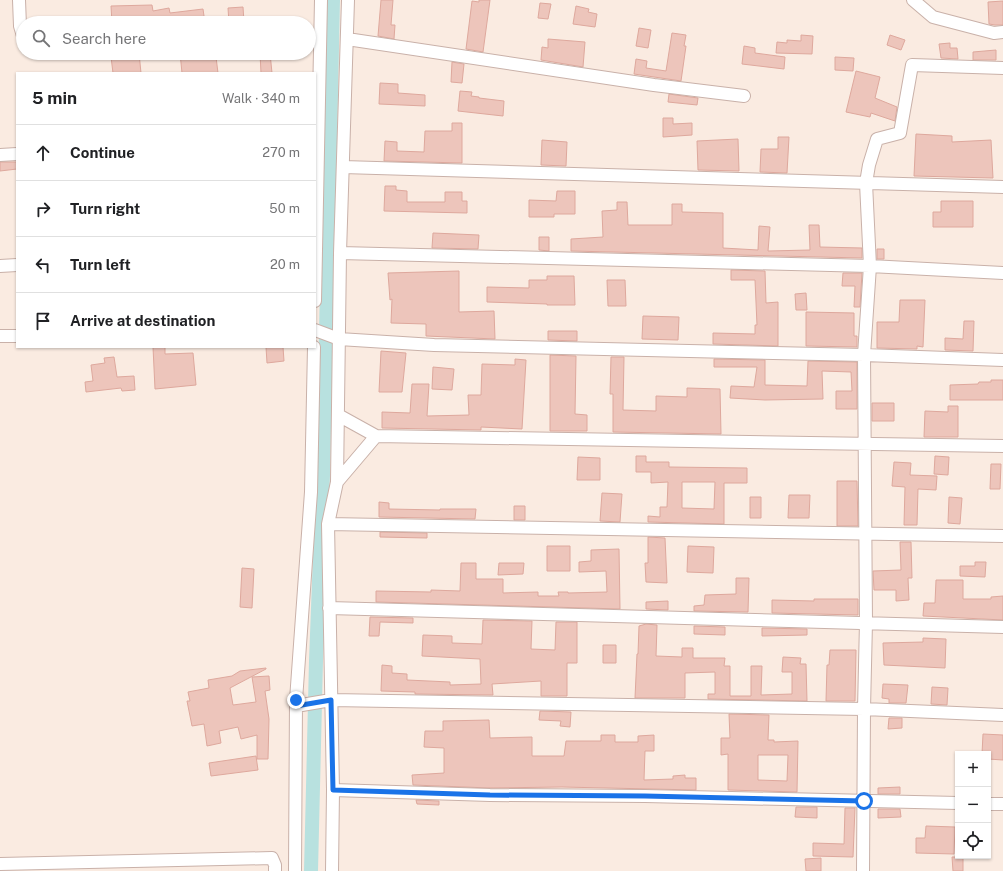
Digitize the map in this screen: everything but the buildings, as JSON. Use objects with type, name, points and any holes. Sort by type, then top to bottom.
[{"type":"street","points":[[18,0],[19,16]]},
{"type":"street","points":[[316,23],[321,0]]},
{"type":"street","points":[[332,871],[333,790],[328,524],[337,482],[340,253],[348,0]]},
{"type":"street","points":[[913,0],[933,18],[994,34],[1003,32]]},
{"type":"street","points":[[347,39],[654,85],[744,96]]},
{"type":"street","points":[[315,60],[315,72]]},
{"type":"street","points":[[863,871],[866,622],[864,355],[870,266],[866,183],[869,164],[877,139],[900,133],[912,64],[1003,68]]},
{"type":"street","points":[[0,155],[16,154]]},
{"type":"street","points":[[343,167],[1003,187]]},
{"type":"street","points":[[340,253],[870,266],[1003,273]]},
{"type":"street","points":[[0,266],[16,265]]},
{"type":"street","points":[[316,330],[339,339],[434,345],[864,355],[1003,360]]},
{"type":"street","points":[[0,336],[16,336]]},
{"type":"street","points":[[295,871],[296,706],[311,492],[314,348]]},
{"type":"street","points":[[338,415],[376,436],[1003,446]]},
{"type":"street","points":[[337,482],[376,436]]},
{"type":"street","points":[[328,524],[1003,536]]},
{"type":"street","points":[[329,608],[1003,626]]},
{"type":"street","points":[[296,706],[331,700],[864,709],[1003,715]]},
{"type":"street","points":[[333,790],[490,795],[645,796],[955,803]]},
{"type":"street","points":[[991,804],[1003,804]]},
{"type":"street","points":[[0,864],[17,867],[272,858],[275,865],[275,871]]},
{"type":"waterway","points":[[311,871],[316,661],[323,475],[333,0]]},
{"type":"route","points":[[296,700],[296,706],[331,700],[333,790],[490,795],[645,796],[864,801]]}]
